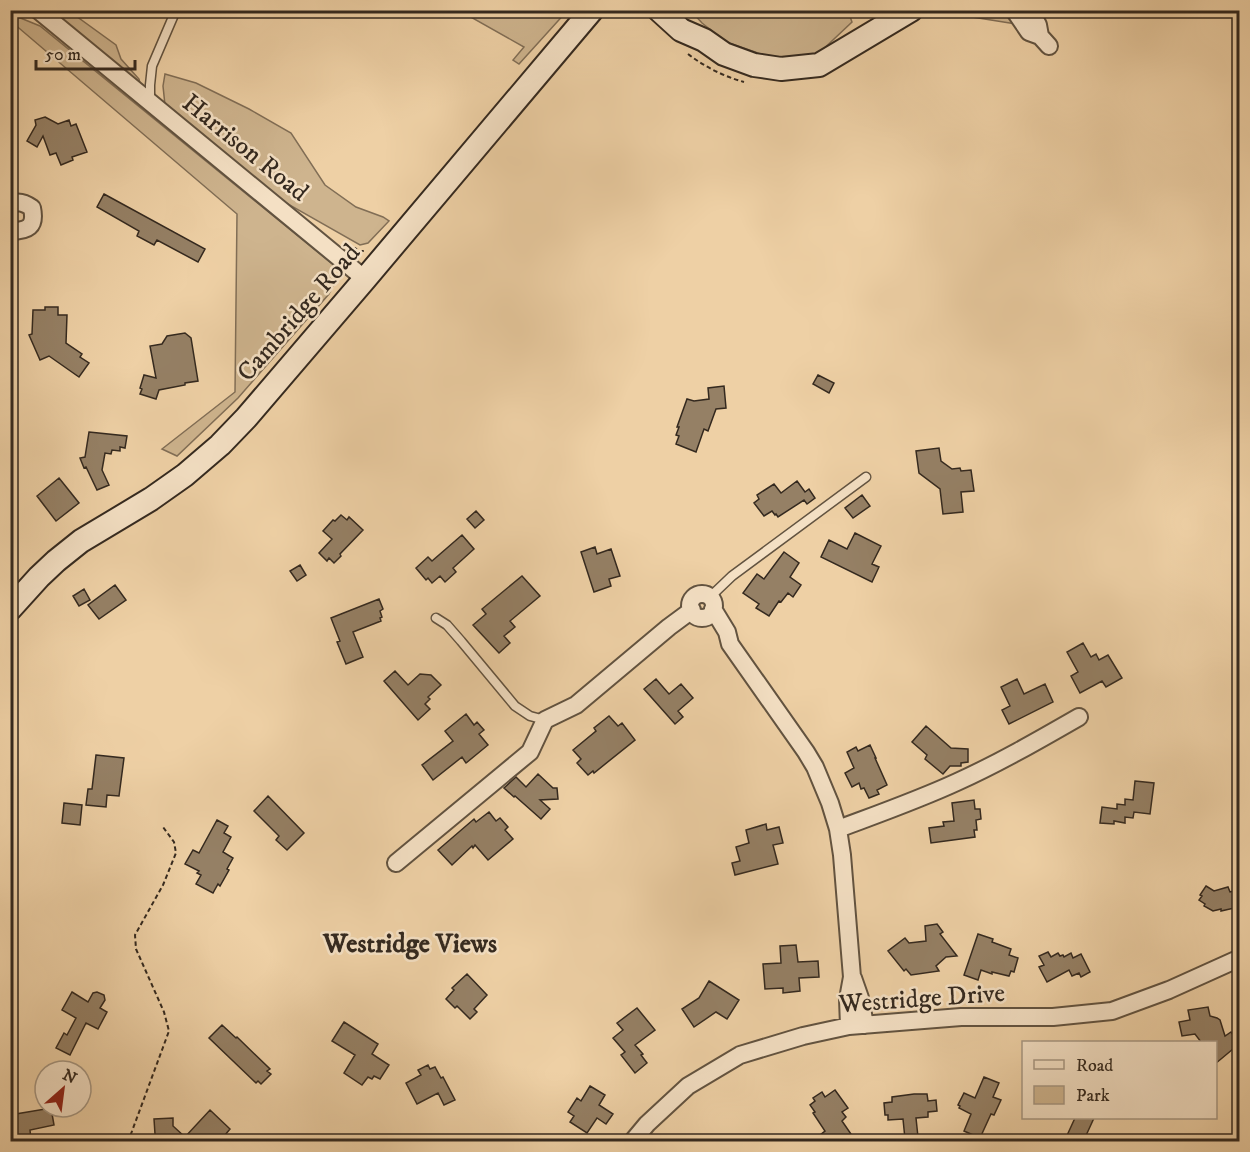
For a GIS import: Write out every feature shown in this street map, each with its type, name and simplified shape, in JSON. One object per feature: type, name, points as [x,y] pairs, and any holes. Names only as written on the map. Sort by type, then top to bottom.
[{"type":"main road","points":[[660,10],[681,30],[704,40],[724,54],[754,65],[781,69],[819,65],[910,10]]},
{"type":"main road","points":[[683,10],[704,40]]},
{"type":"main road","name":"Cambridge Road","points":[[10,609],[39,577],[81,541],[151,500],[220,445],[246,418],[365,279],[545,65],[602,13]]},
{"type":"street","name":"Harrison Road","points":[[38,10],[365,279]]},
{"type":"street","points":[[1014,10],[1029,32],[1045,41],[1030,10]]},
{"type":"street","points":[[10,205],[17,202],[25,203],[32,208],[33,215],[33,222],[28,228],[22,231],[10,231]]},
{"type":"street","points":[[396,863],[530,752],[545,720],[576,705],[669,627],[704,608],[718,637],[730,644],[806,752],[830,803],[838,829],[845,879],[852,977],[848,999],[857,1026]]},
{"type":"street","points":[[838,829],[908,804],[959,781],[1012,755],[1078,717]]},
{"type":"street","name":"Westridge Drive","points":[[632,1142],[647,1124],[688,1086],[740,1055],[803,1036],[857,1026],[961,1017],[1053,1017],[1112,1011],[1169,990],[1239,958]]},
{"type":"lane","points":[[151,103],[152,66],[176,10]]},
{"type":"lane","points":[[704,608],[732,576],[866,477]]},
{"type":"lane","points":[[436,618],[447,625],[515,706],[530,716],[545,720]]},
{"type":"path","points":[[602,13],[618,10]]},
{"type":"path","points":[[128,1142],[169,1031],[164,1012],[136,949],[135,935],[163,885],[176,853],[174,842],[163,827]]},
{"type":"green space","points":[[518,10],[527,13],[567,11],[519,64],[513,60],[524,47],[460,11]]},
{"type":"green space","points":[[50,11],[69,11],[116,45],[121,59],[139,79],[141,87]]},
{"type":"green space","points":[[691,11],[848,11],[852,22],[817,55],[773,58],[726,42]]},
{"type":"green space","points":[[944,11],[1008,11],[1016,24],[947,13]]},
{"type":"green space","points":[[18,17],[40,26],[335,266],[331,271],[334,282],[329,294],[238,398],[177,456],[162,449],[235,392],[237,214],[13,23]]},
{"type":"green space","points":[[165,74],[196,83],[291,133],[325,185],[356,207],[389,221],[368,243],[360,245],[286,203],[165,105],[163,86]]},
{"type":"building","points":[[45,117],[58,124],[69,120],[71,126],[76,124],[87,152],[72,157],[73,160],[61,165],[56,153],[50,155],[43,136],[37,147],[27,141],[36,125],[35,120]]},
{"type":"building","points":[[104,194],[205,249],[198,262],[157,240],[154,245],[137,236],[139,231],[97,207]]},
{"type":"building","points":[[45,307],[58,307],[58,315],[67,315],[66,343],[82,354],[80,357],[89,363],[79,377],[49,356],[40,360],[29,335],[32,334],[33,310],[45,310]]},
{"type":"building","points":[[185,333],[191,338],[198,381],[159,390],[156,399],[140,394],[144,375],[156,378],[150,346],[162,344],[167,336]]},
{"type":"building","points":[[818,375],[834,383],[829,393],[813,384]]},
{"type":"building","points":[[724,386],[726,408],[716,409],[708,431],[704,429],[696,452],[676,444],[679,436],[676,435],[679,427],[677,427],[687,399],[694,401],[709,399],[708,388]]},
{"type":"building","points":[[89,432],[127,436],[125,448],[120,447],[120,451],[112,450],[111,454],[105,453],[102,470],[109,485],[97,490],[80,458],[85,457]]},
{"type":"building","points":[[939,448],[941,461],[952,469],[971,470],[974,491],[961,492],[963,512],[943,514],[940,489],[919,473],[916,451]]},
{"type":"building","points":[[59,478],[79,503],[56,521],[37,496]]},
{"type":"building","points":[[797,481],[805,492],[809,489],[815,498],[807,504],[804,500],[778,517],[772,511],[764,516],[754,503],[759,499],[757,495],[774,484],[781,493]]},
{"type":"building","points":[[862,495],[870,506],[853,518],[845,508]]},
{"type":"building","points":[[476,511],[484,520],[475,528],[467,519]]},
{"type":"building","points":[[341,515],[347,520],[349,517],[363,530],[334,563],[329,558],[327,561],[319,553],[332,539],[323,531]]},
{"type":"building","points":[[855,533],[881,546],[872,564],[879,567],[872,582],[821,557],[829,540],[847,549]]},
{"type":"building","points":[[462,535],[474,549],[453,568],[456,572],[445,582],[440,576],[432,583],[428,578],[426,580],[416,568],[428,557],[432,561]]},
{"type":"building","points":[[595,547],[597,554],[611,549],[620,576],[609,579],[611,586],[594,592],[581,552]]},
{"type":"building","points":[[784,552],[799,563],[790,577],[801,585],[793,597],[788,593],[781,602],[779,601],[769,616],[756,608],[759,604],[743,593],[757,574],[764,579]]},
{"type":"building","points":[[300,565],[306,575],[297,581],[290,571]]},
{"type":"building","points":[[522,576],[540,596],[510,621],[515,627],[504,636],[510,643],[499,653],[473,625],[486,614],[482,609]]},
{"type":"building","points":[[115,585],[126,600],[99,619],[88,605]]},
{"type":"building","points":[[84,589],[90,600],[79,606],[73,596]]},
{"type":"building","points":[[379,599],[383,609],[380,611],[381,621],[353,632],[363,657],[346,664],[331,618]]},
{"type":"building","points":[[1083,643],[1091,657],[1096,654],[1099,660],[1108,655],[1122,678],[1106,687],[1102,681],[1080,693],[1071,676],[1078,672],[1067,652]]},
{"type":"building","points":[[395,671],[408,685],[420,674],[431,675],[441,685],[428,697],[430,699],[425,704],[430,709],[418,720],[384,681]]},
{"type":"building","points":[[656,679],[669,694],[681,684],[693,698],[678,711],[683,717],[675,724],[644,689]]},
{"type":"building","points":[[1017,679],[1024,694],[1045,684],[1053,702],[1009,724],[1002,710],[1010,706],[1001,687]]},
{"type":"building","points":[[466,714],[474,725],[477,722],[484,730],[479,734],[488,745],[466,763],[462,757],[433,780],[422,765],[453,741],[445,731]]},
{"type":"building","points":[[609,716],[618,726],[622,723],[635,740],[594,773],[593,771],[588,775],[577,763],[581,759],[573,750],[596,731],[594,728]]},
{"type":"building","points":[[926,726],[951,748],[968,749],[968,762],[961,763],[961,766],[950,766],[943,774],[925,759],[927,755],[912,742]]},
{"type":"building","points":[[870,745],[887,785],[877,790],[879,794],[869,798],[859,783],[852,787],[845,773],[854,768],[847,752],[856,747],[858,751]]},
{"type":"building","points":[[96,755],[124,758],[119,796],[107,795],[106,807],[86,805],[88,789],[92,789]]},
{"type":"building","points":[[538,774],[553,788],[557,788],[558,799],[540,800],[550,809],[541,819],[504,788],[516,777],[526,787]]},
{"type":"building","points":[[1135,781],[1154,783],[1150,814],[1134,812],[1133,818],[1125,817],[1125,823],[1114,821],[1114,824],[1100,823],[1102,807],[1117,809],[1117,804],[1125,805],[1125,799],[1133,800]]},
{"type":"building","points":[[268,796],[304,833],[287,850],[276,840],[279,836],[254,811]]},
{"type":"building","points":[[974,800],[975,809],[980,809],[981,819],[976,820],[975,837],[931,843],[929,828],[944,826],[943,822],[954,821],[952,803]]},
{"type":"building","points":[[64,803],[82,805],[80,825],[62,823]]},
{"type":"building","points":[[489,812],[496,821],[500,818],[508,827],[505,830],[513,839],[488,860],[475,845],[473,848],[472,846],[452,865],[438,850],[474,819],[476,822]]},
{"type":"building","points":[[217,820],[228,826],[224,833],[231,837],[223,852],[233,858],[220,886],[218,884],[213,893],[196,884],[201,875],[197,873],[199,871],[185,864],[193,850],[199,853]]},
{"type":"building","points":[[766,824],[767,830],[779,827],[783,843],[773,845],[778,864],[735,875],[732,863],[740,861],[736,847],[749,843],[746,830]]},
{"type":"building","points":[[1206,886],[1214,891],[1228,887],[1230,892],[1239,890],[1239,907],[1213,911],[1204,906],[1205,904],[1199,900]]},
{"type":"building","points":[[937,924],[943,932],[940,934],[957,956],[946,957],[936,966],[939,971],[911,975],[906,969],[904,971],[888,951],[905,938],[909,943],[926,941],[925,926]]},
{"type":"building","points":[[978,934],[1011,949],[1009,955],[1018,958],[1014,972],[1011,971],[1009,976],[981,970],[978,980],[964,975]]},
{"type":"building","points":[[796,945],[798,962],[818,961],[819,977],[799,978],[800,991],[783,993],[783,988],[765,989],[763,964],[781,963],[780,946]]},
{"type":"building","points":[[1048,952],[1051,957],[1058,953],[1064,957],[1071,953],[1073,958],[1081,954],[1090,972],[1081,977],[1079,973],[1072,976],[1069,970],[1047,982],[1039,967],[1044,965],[1039,956]]},
{"type":"building","points":[[467,974],[487,995],[474,1009],[477,1012],[470,1019],[446,999],[454,990],[452,988]]},
{"type":"building","points":[[709,981],[739,1000],[727,1019],[716,1012],[694,1027],[682,1009],[699,998]]},
{"type":"building","points":[[72,992],[88,1002],[93,993],[104,995],[105,1000],[100,1008],[107,1012],[98,1029],[86,1023],[70,1055],[56,1048],[64,1033],[67,1035],[76,1018],[62,1010]]},
{"type":"building","points":[[1208,1007],[1210,1016],[1220,1020],[1225,1036],[1231,1032],[1239,1040],[1239,1044],[1217,1062],[1217,1041],[1200,1041],[1195,1034],[1182,1036],[1179,1022],[1190,1020],[1188,1010]]},
{"type":"building","points":[[637,1008],[655,1030],[635,1045],[647,1063],[635,1073],[621,1055],[625,1052],[613,1038],[623,1030],[617,1023]]},
{"type":"building","points":[[344,1022],[378,1044],[372,1054],[389,1065],[380,1079],[374,1076],[372,1079],[368,1077],[362,1085],[344,1073],[355,1055],[332,1041]]},
{"type":"building","points":[[222,1025],[270,1069],[267,1071],[271,1074],[261,1084],[258,1081],[256,1083],[209,1038]]},
{"type":"building","points":[[428,1065],[430,1069],[435,1067],[441,1078],[443,1077],[455,1100],[444,1105],[438,1093],[417,1104],[406,1083],[421,1075],[418,1070]]},
{"type":"building","points":[[984,1077],[999,1083],[993,1097],[1001,1100],[994,1115],[991,1114],[980,1138],[964,1131],[971,1114],[959,1108],[958,1105],[964,1093],[975,1098]]},
{"type":"building","points":[[590,1086],[605,1095],[599,1105],[613,1114],[606,1124],[597,1118],[587,1133],[570,1122],[574,1116],[568,1112],[577,1098],[581,1101]]},
{"type":"building","points":[[835,1090],[848,1108],[842,1112],[846,1117],[842,1121],[851,1134],[840,1142],[811,1142],[825,1131],[810,1105],[815,1101],[813,1098],[822,1092],[825,1097]]},
{"type":"building","points":[[927,1094],[928,1101],[936,1100],[937,1111],[928,1112],[928,1117],[916,1118],[918,1137],[905,1139],[903,1119],[888,1120],[884,1103],[892,1102],[892,1097]]},
{"type":"building","points":[[210,1110],[230,1129],[225,1135],[232,1142],[163,1141],[155,1134],[154,1119],[173,1118],[173,1126],[185,1137]]},
{"type":"building","points":[[33,1111],[33,1119],[53,1119],[54,1125],[30,1130],[31,1140],[21,1142],[17,1138],[10,1140],[10,1115]]},
{"type":"building","points":[[1075,1119],[1094,1119],[1083,1142],[1064,1142]]},
{"type":"district","name":"Westridge Views","points":[[410,944]]}]
